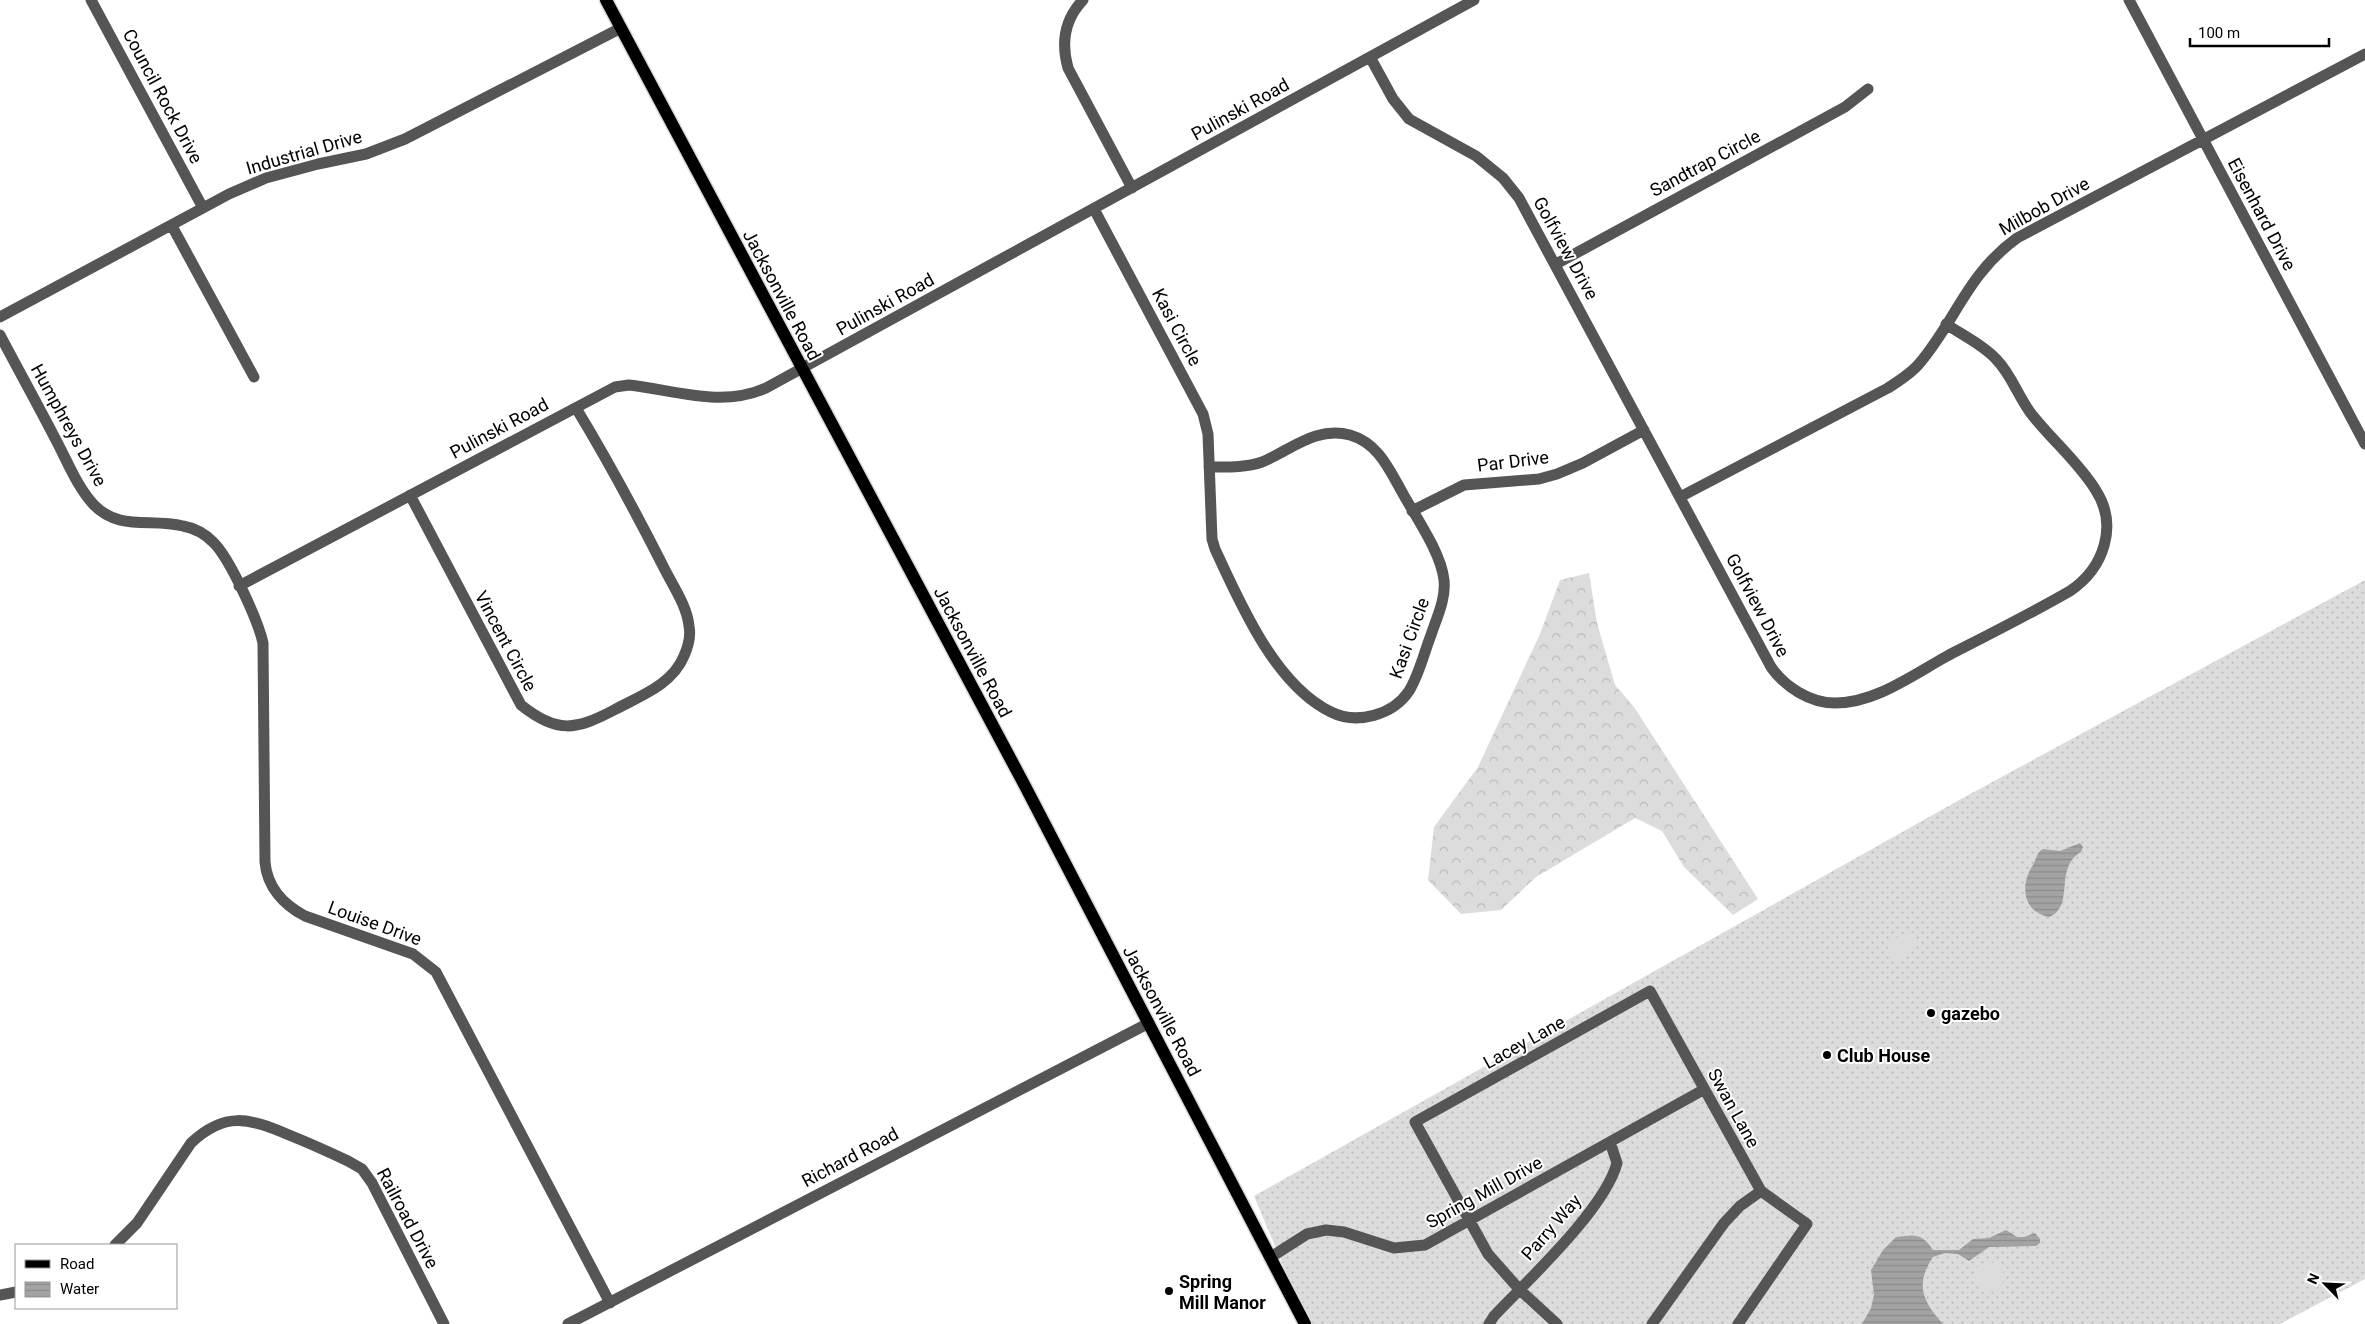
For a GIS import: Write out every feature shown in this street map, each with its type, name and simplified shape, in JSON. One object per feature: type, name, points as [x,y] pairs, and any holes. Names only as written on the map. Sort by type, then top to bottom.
[{"type":"main road","name":"Jacksonville Road","points":[[606,0],[1026,786],[1305,1324]]},
{"type":"street","name":"Council Rock Drive","points":[[91,0],[203,208]]},
{"type":"street","points":[[1083,0],[1072,13],[1068,22],[1064,35],[1065,55],[1072,76],[1132,188]]},
{"type":"street","name":"Pulinski Road","points":[[239,586],[615,387],[629,385],[717,398],[741,397],[766,388],[1474,0]]},
{"type":"street","name":"Eisenhard Drive","points":[[2129,0],[2362,431],[2365,444]]},
{"type":"street","name":"Industrial Drive","points":[[0,317],[203,208],[266,178],[366,154],[406,139],[621,28]]},
{"type":"street","name":"Milbob Drive","points":[[1680,497],[1888,388],[1918,365],[1973,280],[1992,258],[2017,238],[2365,54]]},
{"type":"street","name":"Golfview Drive","points":[[1370,57],[1393,99],[1408,118],[1476,156],[1503,178],[1519,198],[1771,668],[1777,676],[1795,691],[1826,702],[1835,703],[1870,697],[2070,591],[2086,579],[2098,563],[2108,531],[2101,501],[2089,480],[2032,416],[1996,359],[1946,324]]},
{"type":"street","name":"Sandtrap Circle","points":[[1556,264],[1845,107],[1868,89]]},
{"type":"street","name":"Kasi Circle","points":[[1094,209],[1203,414],[1208,434],[1209,467],[1212,539],[1214,549],[1274,663],[1313,700],[1330,711],[1348,717],[1362,718],[1380,713],[1399,702],[1406,695],[1423,658],[1444,592],[1442,570],[1386,463],[1375,450],[1350,435],[1320,434],[1304,440],[1262,462],[1231,467],[1209,467]]},
{"type":"street","points":[[172,226],[254,377]]},
{"type":"street","name":"Humphreys Drive","points":[[0,335],[77,479],[94,504],[115,520],[172,524],[193,529],[214,542],[239,586]]},
{"type":"street","name":"Vincent Circle","points":[[410,496],[521,705],[534,716],[552,724],[577,726],[591,723],[659,686],[671,677],[684,656],[689,627],[684,609],[645,531],[576,408]]},
{"type":"street","name":"Par Drive","points":[[1412,511],[1464,486],[1539,479],[1557,474],[1583,463],[1644,430]]},
{"type":"street","name":"Louise Drive","points":[[239,586],[256,620],[263,643],[265,862],[268,877],[274,890],[294,910],[305,916],[413,954],[436,972],[610,1303]]},
{"type":"street","name":"Swan Lane","points":[[1650,991],[1703,1090],[1761,1191],[1807,1224],[1738,1324]]},
{"type":"street","name":"Lacey Lane","points":[[1469,1221],[1415,1122],[1650,991]]},
{"type":"street","name":"Richard Road","points":[[568,1324],[1149,1023]]},
{"type":"street","name":"Spring Mill Drive","points":[[1271,1257],[1306,1234],[1326,1230],[1344,1232],[1394,1248],[1425,1245],[1703,1090]]},
{"type":"street","name":"Railroad Drive","points":[[117,1244],[137,1223],[191,1143],[202,1132],[232,1120],[258,1122],[362,1169],[372,1183],[444,1324]]},
{"type":"street","name":"Parry Way","points":[[1489,1324],[1494,1316],[1570,1236],[1608,1184],[1617,1163],[1610,1142]]},
{"type":"street","points":[[1652,1324],[1724,1223],[1740,1206],[1761,1191]]},
{"type":"street","points":[[1469,1221],[1488,1254],[1519,1289],[1557,1324]]},
{"type":"street","points":[[0,1295],[15,1292]]},
{"type":"green space","points":[[1589,573],[1597,623],[1615,685],[1634,707],[1758,899],[1733,915],[1684,867],[1662,831],[1635,818],[1536,877],[1501,910],[1461,914],[1428,880],[1434,827],[1478,767],[1540,634],[1560,580]]},
{"type":"green space","points":[[2365,580],[2365,1279],[2280,1324],[1308,1324],[1254,1196],[1961,799]]},
{"type":"green space","points":[[1909,931],[1916,935],[1911,954],[1900,961],[1892,960],[1887,951],[1890,942]]},
{"type":"green space","points":[[1989,1262],[1995,1263],[2003,1271],[2003,1283],[1995,1291],[1989,1292],[1983,1291],[1975,1283],[1974,1277],[1975,1271],[1983,1263]]},
{"type":"water","points":[[2080,843],[2083,847],[2068,867],[2064,896],[2057,912],[2049,917],[2040,914],[2029,903],[2025,888],[2029,872],[2038,854],[2043,849],[2060,851]]},
{"type":"water","points":[[2006,1230],[2017,1237],[2024,1237],[2035,1233],[2040,1239],[2040,1243],[2036,1246],[1989,1247],[1969,1261],[1958,1254],[1945,1253],[1933,1257],[1924,1276],[1923,1292],[1930,1308],[1943,1324],[1862,1324],[1871,1308],[1874,1295],[1871,1270],[1883,1250],[1896,1237],[1921,1237],[1933,1250],[1959,1250],[1973,1239],[1989,1238]]},
{"type":"place","name":"gazebo","points":[[1931,1013]]},
{"type":"place","name":"Club House","points":[[1827,1055]]},
{"type":"place","name":"Spring Mill Manor","points":[[1169,1291]]}]
